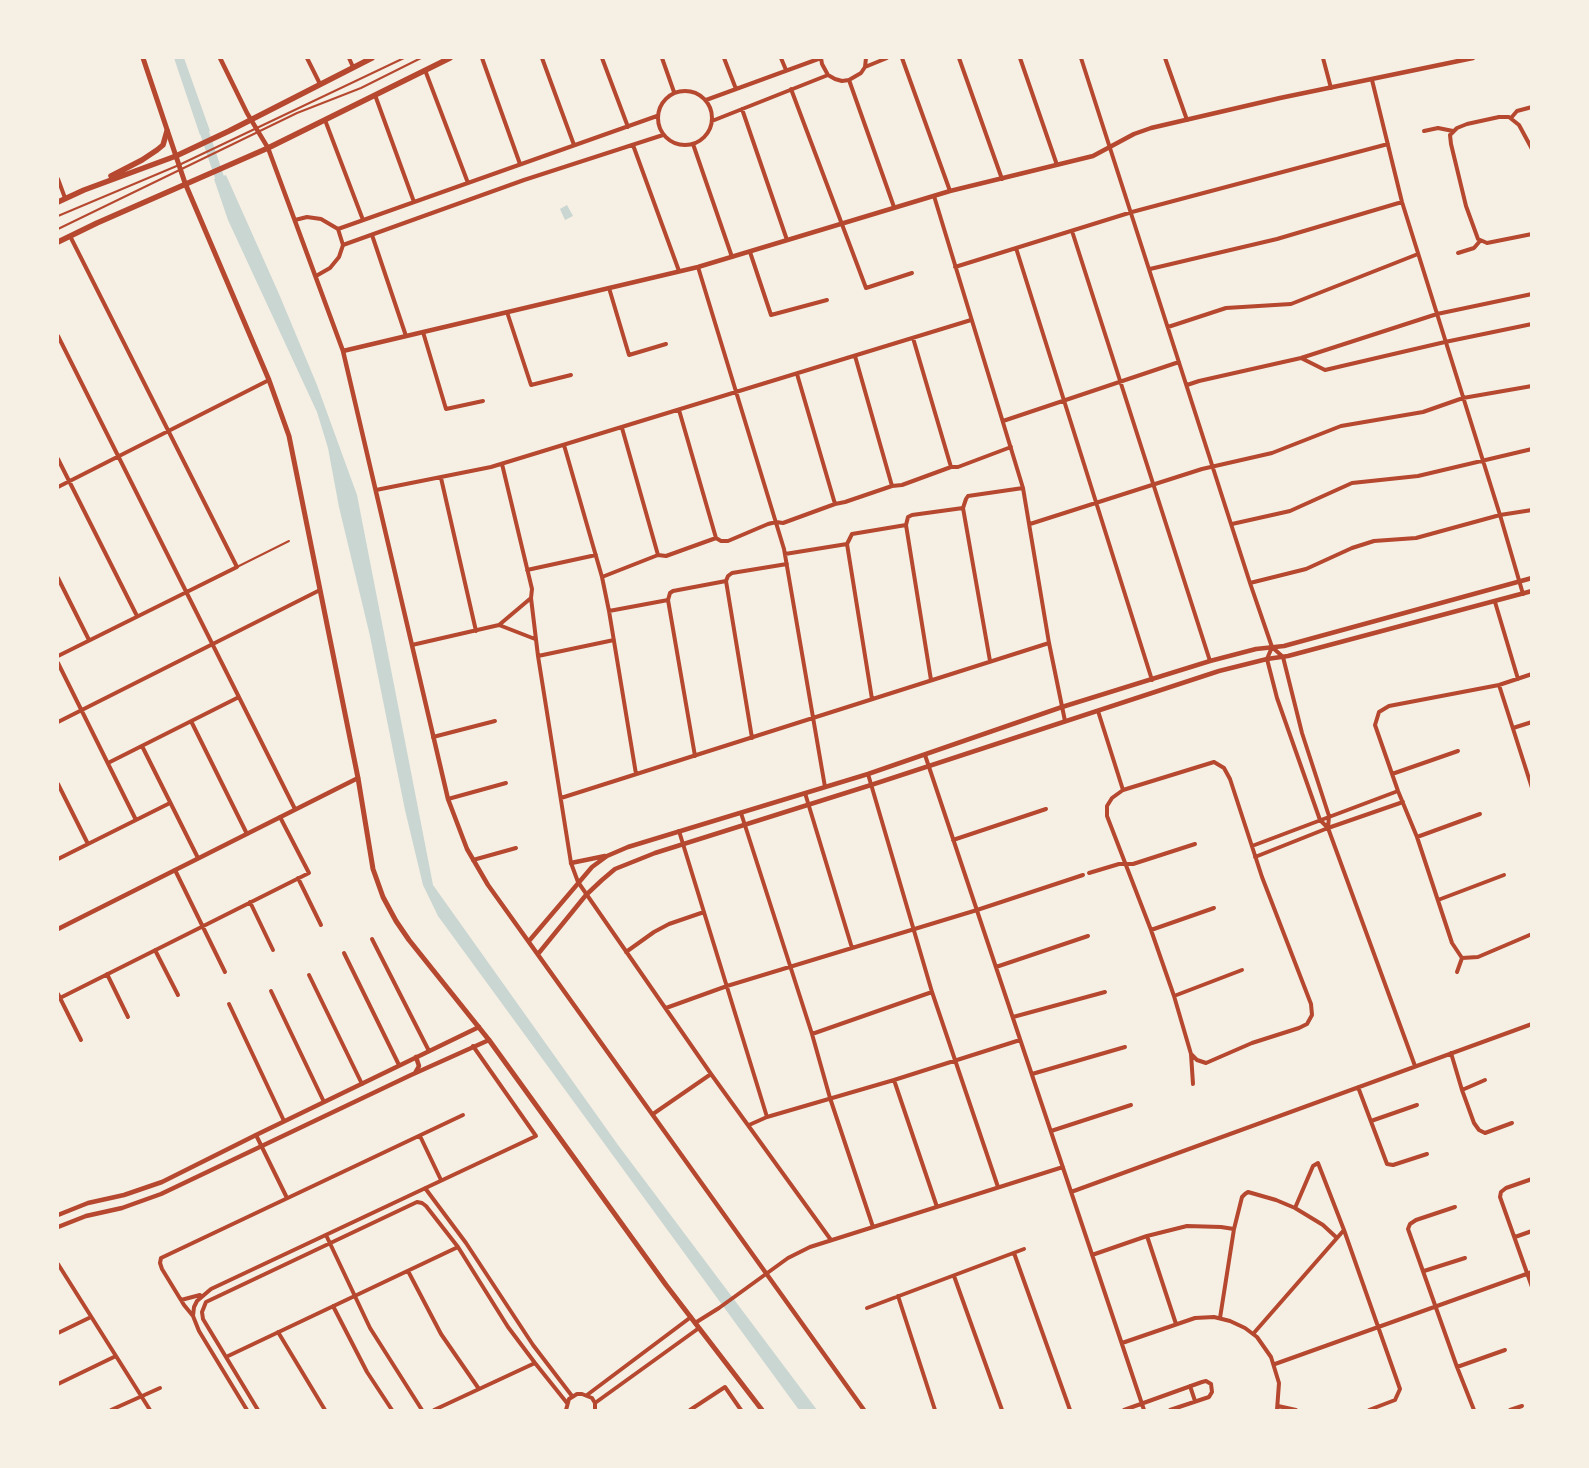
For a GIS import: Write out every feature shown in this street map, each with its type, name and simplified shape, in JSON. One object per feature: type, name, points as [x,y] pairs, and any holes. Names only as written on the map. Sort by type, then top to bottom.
[{"type":"main road","points":[[143,58],[185,183],[269,380],[289,436],[358,778],[373,869],[389,910],[409,940],[489,1040],[691,1317],[762,1410]]},
{"type":"main road","points":[[58,202],[84,190],[176,156],[372,58]]},
{"type":"main road","points":[[58,242],[185,183],[268,148],[450,58]]},
{"type":"main road","points":[[84,190],[150,155],[163,145],[167,131]]},
{"type":"street","points":[[220,58],[268,148],[344,351],[433,737],[448,799],[458,829],[473,860],[538,954],[864,1410]]},
{"type":"street","points":[[307,58],[320,84]]},
{"type":"street","points":[[349,58],[353,67]]},
{"type":"street","points":[[482,58],[520,164]]},
{"type":"street","points":[[542,58],[574,146]]},
{"type":"street","points":[[602,58],[628,126]]},
{"type":"street","points":[[662,58],[674,92]]},
{"type":"street","points":[[724,58],[736,89]]},
{"type":"street","points":[[781,58],[786,70]]},
{"type":"street","points":[[706,100],[821,58],[824,70],[828,75],[835,79],[849,80],[856,78],[865,67],[887,58]]},
{"type":"street","points":[[865,67],[866,58]]},
{"type":"street","points":[[902,58],[950,191]]},
{"type":"street","points":[[959,58],[1002,179]]},
{"type":"street","points":[[1020,58],[1057,165]]},
{"type":"street","points":[[1081,58],[1250,583],[1272,647],[1283,657],[1302,733],[1329,816],[1328,828]]},
{"type":"street","points":[[1165,58],[1187,120]]},
{"type":"street","points":[[1323,58],[1331,88]]},
{"type":"street","points":[[344,351],[698,267],[950,191],[1093,156],[1142,131],[1473,58]]},
{"type":"street","points":[[425,70],[468,183]]},
{"type":"street","points":[[712,121],[828,75]]},
{"type":"street","points":[[849,80],[894,207]]},
{"type":"street","points":[[1372,80],[1402,202],[1523,594]]},
{"type":"street","points":[[792,89],[840,224],[866,288],[912,274]]},
{"type":"street","points":[[686,90],[697,93],[706,100],[711,110],[712,121],[709,131],[702,139],[693,144],[682,146],[671,142],[663,135],[658,126],[657,116],[662,102],[674,92],[686,90]]},
{"type":"street","points":[[375,95],[414,202]]},
{"type":"street","points":[[1511,118],[1517,112],[1532,107]]},
{"type":"street","points":[[742,109],[787,240]]},
{"type":"street","points":[[338,229],[657,116]]},
{"type":"street","points":[[1424,131],[1438,128],[1453,131],[1467,124],[1502,117],[1511,118],[1519,125],[1532,149]]},
{"type":"street","points":[[325,120],[363,220]]},
{"type":"street","points":[[1453,131],[1450,140],[1464,199],[1480,241]]},
{"type":"street","points":[[343,245],[524,180],[663,135]]},
{"type":"street","points":[[693,144],[732,257]]},
{"type":"street","points":[[955,267],[1132,212],[1388,144]]},
{"type":"street","points":[[633,145],[679,271]]},
{"type":"street","points":[[58,179],[65,198]]},
{"type":"street","points":[[934,196],[1023,488],[1049,642],[1065,721]]},
{"type":"street","points":[[1150,269],[1277,239],[1402,202]]},
{"type":"street","points":[[295,220],[307,217],[322,219],[338,229],[343,245],[339,257],[330,268],[316,276]]},
{"type":"street","points":[[1072,230],[1152,485],[1210,661]]},
{"type":"street","points":[[1480,241],[1491,242],[1532,234]]},
{"type":"street","points":[[372,235],[406,336]]},
{"type":"street","points":[[58,656],[237,567],[70,236]]},
{"type":"street","points":[[1458,253],[1474,248],[1480,241]]},
{"type":"street","points":[[1016,248],[1152,680]]},
{"type":"street","points":[[750,252],[771,315],[828,300]]},
{"type":"street","points":[[1168,327],[1226,308],[1291,304],[1418,254]]},
{"type":"street","points":[[698,267],[786,554],[825,787]]},
{"type":"street","points":[[609,288],[629,356],[666,344]]},
{"type":"street","points":[[1187,385],[1302,358],[1437,314],[1532,294]]},
{"type":"street","points":[[507,312],[531,385],[571,375]]},
{"type":"street","points":[[376,490],[502,464],[971,320]]},
{"type":"street","points":[[1302,358],[1325,370],[1532,324]]},
{"type":"street","points":[[423,332],[446,408],[483,401]]},
{"type":"street","points":[[58,336],[295,809]]},
{"type":"street","points":[[914,338],[951,467]]},
{"type":"street","points":[[855,356],[892,486]]},
{"type":"street","points":[[1003,421],[1179,362]]},
{"type":"street","points":[[797,374],[835,504]]},
{"type":"street","points":[[58,486],[269,380]]},
{"type":"street","points":[[1030,524],[1212,467],[1272,453],[1341,426],[1423,412],[1462,398],[1532,386]]},
{"type":"street","points":[[679,410],[716,538]]},
{"type":"street","points":[[622,428],[658,555]]},
{"type":"street","points":[[564,446],[602,577],[636,774]]},
{"type":"street","points":[[602,577],[658,555],[666,556],[716,538],[728,541],[776,522],[783,523],[835,504],[892,486],[902,485],[951,467],[958,467],[1011,447]]},
{"type":"street","points":[[1232,524],[1290,511],[1352,483],[1418,476],[1532,449]]},
{"type":"street","points":[[58,459],[137,616]]},
{"type":"street","points":[[502,464],[532,589],[531,598],[538,656],[571,863],[578,882],[711,1074],[831,1240]]},
{"type":"street","points":[[441,478],[476,631]]},
{"type":"street","points":[[990,662],[963,508],[968,496],[1023,488]]},
{"type":"street","points":[[931,680],[906,525],[908,517],[912,515],[963,508]]},
{"type":"street","points":[[1250,583],[1306,569],[1352,548],[1374,541],[1416,538],[1500,515],[1532,510]]},
{"type":"street","points":[[872,699],[847,544],[852,534],[906,525]]},
{"type":"street","points":[[786,554],[847,544]]},
{"type":"street","points":[[527,570],[596,554]]},
{"type":"street","points":[[752,738],[726,581],[732,573],[787,564]]},
{"type":"street","points":[[58,578],[89,640]]},
{"type":"street","points":[[529,941],[592,867],[607,856],[628,846],[868,774],[1062,707],[1210,661],[1256,649],[1284,646],[1532,578]]},
{"type":"street","points":[[695,756],[668,600],[670,593],[673,591],[726,581]]},
{"type":"street","points":[[58,722],[320,590]]},
{"type":"street","points":[[538,954],[586,895],[615,870],[655,853],[745,826],[1219,671],[1283,657],[1532,591]]},
{"type":"street","points":[[412,645],[499,625],[531,598]]},
{"type":"street","points":[[609,611],[668,600]]},
{"type":"street","points":[[1495,602],[1518,679]]},
{"type":"street","points":[[499,625],[536,639]]},
{"type":"street","points":[[538,656],[614,640]]},
{"type":"street","points":[[561,798],[1049,642]]},
{"type":"street","points":[[1272,647],[1267,659],[1278,698],[1320,820],[1328,828],[1416,1066]]},
{"type":"street","points":[[58,663],[136,820]]},
{"type":"street","points":[[1462,958],[1452,943],[1417,837],[1398,791],[1375,725],[1379,712],[1389,706],[1499,685],[1532,674]]},
{"type":"street","points":[[1499,685],[1532,788]]},
{"type":"street","points":[[108,763],[239,698]]},
{"type":"street","points":[[1098,711],[1123,790]]},
{"type":"street","points":[[433,737],[495,721]]},
{"type":"street","points":[[191,722],[247,834]]},
{"type":"street","points":[[1513,728],[1532,722]]},
{"type":"street","points":[[142,746],[198,858]]},
{"type":"street","points":[[1392,774],[1458,751]]},
{"type":"street","points":[[925,755],[1144,1410]]},
{"type":"street","points":[[1191,1054],[1197,1060],[1206,1063],[1252,1043],[1299,1028],[1307,1024],[1312,1015],[1311,1004],[1255,857],[1230,779],[1224,768],[1214,762],[1123,790],[1112,798],[1107,806],[1107,816],[1174,996],[1191,1054],[1193,1084]]},
{"type":"street","points":[[868,774],[912,929],[998,1187]]},
{"type":"street","points":[[58,929],[358,778]]},
{"type":"street","points":[[448,799],[506,783]]},
{"type":"street","points":[[58,784],[88,844]]},
{"type":"street","points":[[1252,846],[1398,791]]},
{"type":"street","points":[[805,793],[852,948]]},
{"type":"street","points":[[1255,857],[1328,828],[1404,802]]},
{"type":"street","points":[[58,860],[170,803]]},
{"type":"street","points":[[953,840],[1046,809]]},
{"type":"street","points":[[741,813],[812,1034],[830,1098],[873,1227]]},
{"type":"street","points":[[1417,837],[1480,814]]},
{"type":"street","points":[[80,1040],[58,997],[308,873],[280,817]]},
{"type":"street","points":[[679,831],[767,1117]]},
{"type":"street","points":[[1090,873],[1119,864],[1133,864],[1195,844]]},
{"type":"street","points":[[473,860],[516,848]]},
{"type":"street","points":[[571,863],[607,856]]},
{"type":"street","points":[[175,870],[224,972]]},
{"type":"street","points":[[666,1008],[727,986],[977,910],[1083,875]]},
{"type":"street","points":[[1438,900],[1504,875]]},
{"type":"street","points":[[298,878],[321,925]]},
{"type":"street","points":[[250,902],[273,950]]},
{"type":"street","points":[[1151,930],[1214,908]]},
{"type":"street","points":[[626,952],[669,924],[704,912]]},
{"type":"street","points":[[1462,958],[1478,957],[1532,934]]},
{"type":"street","points":[[996,967],[1088,936]]},
{"type":"street","points":[[372,940],[429,1052]]},
{"type":"street","points":[[155,950],[178,996]]},
{"type":"street","points":[[344,952],[399,1065]]},
{"type":"street","points":[[1457,972],[1462,958]]},
{"type":"street","points":[[1174,996],[1242,970]]},
{"type":"street","points":[[107,974],[128,1017]]},
{"type":"street","points":[[308,975],[362,1084]]},
{"type":"street","points":[[271,991],[324,1102]]},
{"type":"street","points":[[812,1034],[932,992]]},
{"type":"street","points":[[1013,1017],[1105,992]]},
{"type":"street","points":[[229,1004],[284,1121]]},
{"type":"street","points":[[1071,1192],[1532,1024]]},
{"type":"street","points":[[58,1215],[88,1203],[124,1195],[162,1182],[479,1027]]},
{"type":"street","points":[[58,1227],[86,1216],[122,1208],[161,1194],[489,1040]]},
{"type":"street","points":[[749,1125],[767,1117],[894,1080],[1020,1040]]},
{"type":"street","points":[[181,1300],[203,1294],[536,1136],[473,1046]]},
{"type":"street","points":[[1032,1074],[1126,1047]]},
{"type":"street","points":[[1451,1053],[1462,1090],[1474,1123],[1479,1130],[1485,1133],[1512,1123]]},
{"type":"street","points":[[411,1075],[416,1072],[419,1066],[416,1057]]},
{"type":"street","points":[[653,1114],[711,1074]]},
{"type":"street","points":[[894,1080],[936,1207]]},
{"type":"street","points":[[1462,1090],[1485,1080]]},
{"type":"street","points":[[1358,1087],[1388,1164],[1393,1165],[1427,1154]]},
{"type":"street","points":[[1371,1121],[1417,1105]]},
{"type":"street","points":[[1051,1131],[1131,1106]]},
{"type":"street","points":[[247,1410],[193,1316],[160,1265],[161,1258],[463,1115]]},
{"type":"street","points":[[256,1135],[287,1198]]},
{"type":"street","points":[[420,1136],[441,1180]]},
{"type":"street","points":[[1295,1208],[1313,1166],[1317,1162],[1320,1164],[1400,1389],[1395,1400],[1369,1410]]},
{"type":"street","points":[[595,1403],[719,1308],[766,1274],[810,1247],[1063,1167]]},
{"type":"street","points":[[1532,1179],[1506,1188],[1501,1192],[1500,1197],[1529,1272],[1532,1286]]},
{"type":"street","points":[[425,1188],[466,1243],[533,1345],[572,1396]]},
{"type":"street","points":[[1220,1318],[1234,1229],[1244,1194],[1248,1192],[1295,1208],[1323,1225],[1337,1238]]},
{"type":"street","points":[[258,1410],[203,1319],[203,1308],[209,1300],[413,1203],[420,1202],[426,1206],[458,1247],[499,1314],[567,1403]]},
{"type":"street","points":[[1455,1207],[1416,1220],[1410,1224],[1408,1229],[1474,1410]]},
{"type":"street","points":[[1092,1255],[1147,1236],[1187,1226],[1234,1229]]},
{"type":"street","points":[[1253,1334],[1344,1230]]},
{"type":"street","points":[[1515,1237],[1532,1232]]},
{"type":"street","points":[[326,1235],[370,1328],[422,1410]]},
{"type":"street","points":[[1147,1236],[1176,1324]]},
{"type":"street","points":[[226,1357],[458,1247]]},
{"type":"street","points":[[867,1308],[1024,1249]]},
{"type":"street","points":[[289,1252],[292,1260]]},
{"type":"street","points":[[1014,1253],[1070,1410]]},
{"type":"street","points":[[1424,1271],[1465,1258]]},
{"type":"street","points":[[58,1264],[150,1410]]},
{"type":"street","points":[[408,1271],[441,1334],[479,1389]]},
{"type":"street","points":[[1275,1364],[1529,1272]]},
{"type":"street","points":[[58,1277],[64,1274]]},
{"type":"street","points":[[954,1276],[1002,1410]]},
{"type":"street","points":[[193,1316],[196,1303],[203,1294]]},
{"type":"street","points":[[898,1296],[935,1410]]},
{"type":"street","points":[[333,1306],[367,1372],[392,1410]]},
{"type":"street","points":[[58,1334],[91,1316]]},
{"type":"street","points":[[587,1395],[691,1317]]},
{"type":"street","points":[[1122,1344],[1195,1318],[1220,1318],[1240,1325],[1253,1334],[1266,1347],[1275,1364],[1279,1383],[1278,1408],[1296,1410]]},
{"type":"street","points":[[200,1331],[207,1326]]},
{"type":"street","points":[[278,1332],[325,1410]]},
{"type":"street","points":[[648,1348],[655,1358]]},
{"type":"street","points":[[1457,1367],[1504,1350]]},
{"type":"street","points":[[58,1384],[116,1356]]},
{"type":"street","points":[[434,1410],[535,1363]]},
{"type":"street","points":[[1124,1410],[1206,1381],[1212,1386],[1210,1395],[1170,1410]]},
{"type":"street","points":[[1190,1386],[1195,1401]]},
{"type":"street","points":[[690,1410],[725,1387],[741,1410]]},
{"type":"street","points":[[111,1410],[160,1388]]},
{"type":"street","points":[[566,1410],[567,1403],[572,1396],[577,1394],[587,1395],[595,1403],[595,1410]]},
{"type":"street","points":[[1510,1410],[1522,1406]]},
{"type":"lane","points":[[58,216],[206,158],[257,130],[404,58]]},
{"type":"lane","points":[[58,229],[232,139],[361,88],[421,58]]},
{"type":"lane","points":[[237,567],[289,541]]},
{"type":"shaded area","points":[[174,58],[184,58],[210,131],[200,135]]},
{"type":"shaded area","points":[[226,175],[317,385],[357,495],[433,885],[618,1145],[817,1410],[799,1410],[438,916],[423,885],[405,810],[370,636],[339,507],[328,448],[317,412],[228,220],[214,179]]},
{"type":"shaded area","points":[[567,205],[573,216],[565,220],[560,209]]},
{"type":"waterway","points":[[201,122],[223,188]]}]
